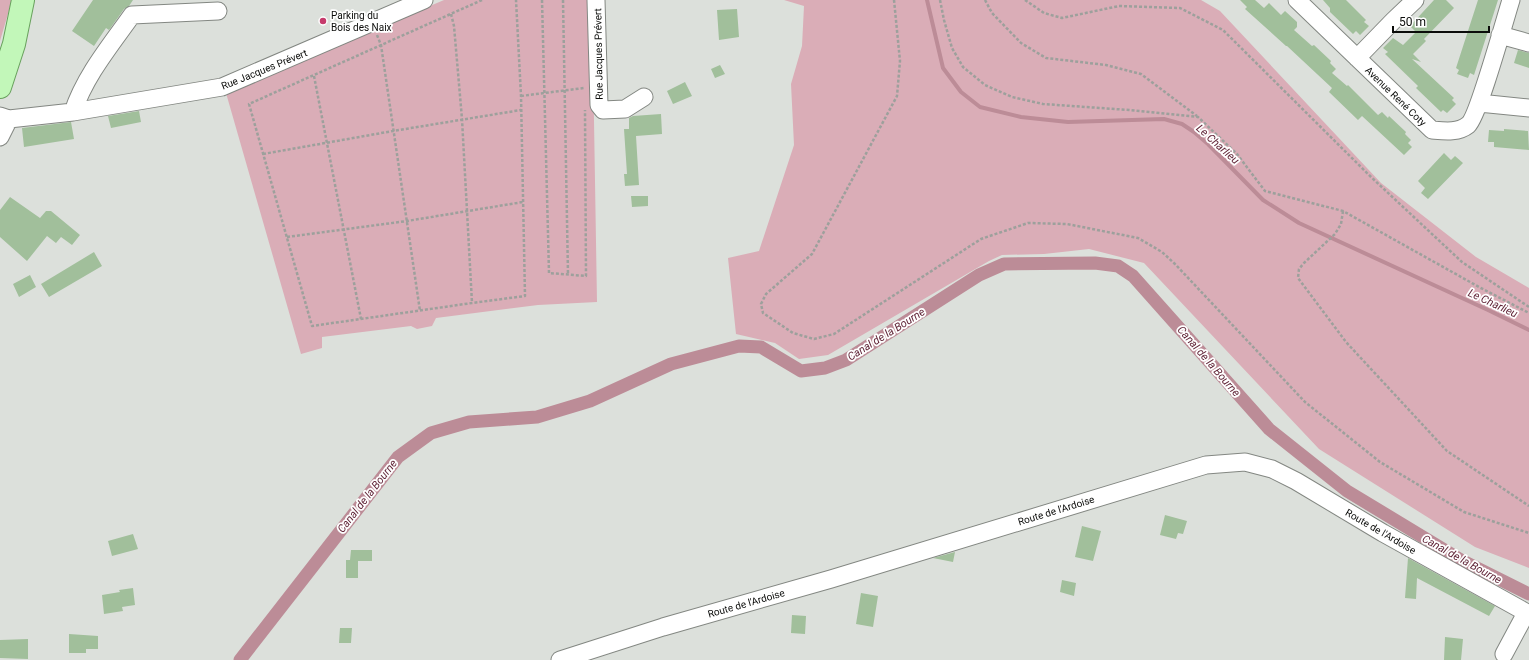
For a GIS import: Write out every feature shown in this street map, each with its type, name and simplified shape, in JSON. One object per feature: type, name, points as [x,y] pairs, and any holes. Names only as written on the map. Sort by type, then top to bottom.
[{"type":"main road","points":[[0,87],[14,44],[23,0]]},
{"type":"street","name":"Rue Jacques Prévert","points":[[5,117],[73,112],[222,87],[424,0]]},
{"type":"street","name":"Rue Jacques Prévert","points":[[596,0],[599,105],[603,110],[625,109],[644,97]]},
{"type":"street","name":"Avenue René Coty","points":[[1297,0],[1432,130],[1456,131],[1469,124],[1479,103],[1511,0]]},
{"type":"street","points":[[1358,58],[1415,0]]},
{"type":"street","points":[[73,112],[79,94],[102,56],[132,15],[218,11]]},
{"type":"street","points":[[1500,35],[1529,43]]},
{"type":"street","points":[[1479,103],[1529,108]]},
{"type":"street","points":[[0,138],[5,117]]},
{"type":"street","name":"Route de l'Ardoise","points":[[560,660],[663,627],[838,577],[1206,465],[1245,462],[1272,469],[1296,481],[1382,533],[1527,614]]},
{"type":"street","points":[[1504,654],[1527,614]]},
{"type":"path","points":[[482,0],[249,104],[312,326],[525,296],[521,96],[516,0]]},
{"type":"path","points":[[542,0],[549,273],[586,276],[585,103]]},
{"type":"path","points":[[563,0],[568,275]]},
{"type":"path","points":[[894,0],[900,61],[897,96],[812,254],[766,294],[760,304],[763,313],[793,333],[814,339],[834,334],[981,239],[1028,223],[1067,224],[1138,238],[1162,252],[1175,264],[1305,402],[1380,462],[1464,512],[1529,533]]},
{"type":"path","points":[[940,0],[952,48],[963,67],[985,84],[1012,97],[1043,104],[1129,110],[1198,117]]},
{"type":"path","points":[[986,0],[992,13],[1021,43],[1046,58],[1106,65],[1141,74],[1198,117],[1237,154],[1265,191],[1343,211],[1479,288],[1529,313]]},
{"type":"path","points":[[1025,0],[1044,13],[1062,18],[1120,6],[1180,8],[1223,30],[1371,177],[1462,262],[1529,307]]},
{"type":"path","points":[[451,14],[454,26],[462,119],[472,303]]},
{"type":"path","points":[[381,45],[420,311]]},
{"type":"path","points":[[314,76],[328,142],[361,319]]},
{"type":"path","points":[[521,96],[585,88],[585,96]]},
{"type":"path","points":[[263,154],[521,110]]},
{"type":"path","points":[[287,237],[407,222],[523,202]]},
{"type":"path","points":[[1343,211],[1341,224],[1335,234],[1304,263],[1299,269],[1298,278],[1346,342],[1447,451],[1529,506]]},
{"type":"shaded area","points":[[0,0],[12,0],[0,41]]},
{"type":"shaded area","points":[[444,0],[592,0],[597,302],[538,305],[436,318],[432,326],[417,329],[411,326],[322,337],[322,348],[301,354],[226,93]]},
{"type":"shaded area","points":[[784,0],[1201,0],[1220,11],[1381,183],[1476,257],[1529,288],[1529,568],[1475,547],[1319,449],[1144,263],[1089,249],[1044,254],[1002,255],[989,261],[828,355],[799,359],[775,343],[736,334],[728,258],[759,251],[794,145],[791,84],[802,46],[804,6]]},
{"type":"building","points":[[93,0],[133,0],[129,6],[124,9],[109,30],[106,28],[94,46],[72,31]]},
{"type":"building","points":[[1240,0],[1255,0],[1264,8],[1269,3],[1281,15],[1285,11],[1297,22],[1297,27],[1294,30],[1312,46],[1314,45],[1331,61],[1330,63],[1336,69],[1332,73],[1347,86],[1348,85],[1378,115],[1382,112],[1388,118],[1389,116],[1406,132],[1405,134],[1411,140],[1408,143],[1412,147],[1404,155],[1362,116],[1358,120],[1329,92],[1332,88],[1245,9],[1247,7]]},
{"type":"building","points":[[1323,0],[1346,0],[1366,20],[1364,22],[1369,26],[1360,35],[1356,31],[1353,34],[1330,12],[1330,8]]},
{"type":"building","points":[[1434,0],[1446,0],[1454,8],[1424,39],[1426,41],[1413,54],[1421,62],[1412,59],[1454,98],[1452,100],[1456,104],[1447,113],[1443,110],[1441,112],[1416,88],[1418,86],[1385,54],[1388,52],[1383,48],[1393,38],[1403,45],[1416,32],[1410,26]]},
{"type":"building","points":[[1478,0],[1498,0],[1474,75],[1470,73],[1468,78],[1457,74],[1459,70],[1456,68]]},
{"type":"building","points":[[737,9],[739,37],[719,40],[717,10]]},
{"type":"building","points":[[1518,50],[1529,53],[1529,68],[1514,63]]},
{"type":"building","points":[[720,65],[725,74],[715,78],[711,69]]},
{"type":"building","points":[[685,82],[692,96],[673,104],[667,91]]},
{"type":"building","points":[[139,111],[141,122],[111,128],[108,116]]},
{"type":"building","points":[[661,114],[662,134],[636,136],[639,185],[625,186],[624,174],[627,174],[624,129],[629,129],[629,118],[633,116]]},
{"type":"building","points":[[71,122],[74,139],[24,147],[22,128]]},
{"type":"building","points":[[1504,129],[1528,131],[1529,150],[1494,147],[1494,142],[1488,142],[1489,130],[1504,131]]},
{"type":"building","points":[[1444,153],[1451,160],[1455,156],[1463,163],[1428,199],[1421,193],[1425,188],[1418,181]]},
{"type":"building","points":[[631,196],[648,196],[648,206],[632,207]]},
{"type":"building","points":[[10,197],[40,218],[46,211],[51,211],[80,235],[72,245],[61,237],[56,243],[47,236],[27,261],[0,237],[0,210]]},
{"type":"building","points":[[94,252],[102,266],[49,297],[41,284]]},
{"type":"building","points":[[30,275],[36,287],[19,297],[13,284]]},
{"type":"building","points":[[1165,515],[1187,521],[1183,534],[1178,533],[1176,539],[1160,535]]},
{"type":"building","points":[[1082,526],[1101,531],[1093,561],[1075,557]]},
{"type":"building","points":[[133,534],[138,549],[112,556],[108,541]]},
{"type":"building","points":[[351,550],[372,550],[372,561],[358,561],[358,578],[346,578],[346,560],[350,560]]},
{"type":"building","points":[[955,552],[953,562],[933,558]]},
{"type":"building","points":[[1408,558],[1495,606],[1489,616],[1417,578],[1416,599],[1405,598]]},
{"type":"building","points":[[1062,580],[1076,583],[1074,596],[1060,592]]},
{"type":"building","points":[[133,588],[135,605],[122,607],[123,611],[104,614],[102,595]]},
{"type":"building","points":[[861,593],[878,596],[873,627],[856,624]]},
{"type":"building","points":[[792,615],[806,616],[805,634],[791,633]]},
{"type":"building","points":[[340,628],[352,628],[351,643],[339,643]]},
{"type":"building","points":[[69,634],[98,636],[98,649],[86,649],[86,653],[69,653]]},
{"type":"building","points":[[1445,637],[1463,639],[1461,660],[1444,660]]},
{"type":"building","points":[[28,639],[28,659],[0,658],[0,640]]},
{"type":"waterway","name":"Le Charlieu","points":[[927,0],[943,68],[961,92],[980,107],[1021,117],[1068,122],[1164,119],[1182,124],[1208,144],[1263,200],[1299,223],[1529,330]]},
{"type":"waterway","name":"Canal de la Bourne","points":[[240,660],[398,457],[431,433],[469,422],[537,417],[590,401],[671,364],[739,346],[761,347],[801,371],[825,368],[846,360],[979,275],[1004,264],[1095,263],[1118,266],[1133,276],[1269,429],[1347,491],[1461,560],[1529,594]]},
{"type":"place","name":"Parking du Bois des Naix","points":[[323,21]]}]
